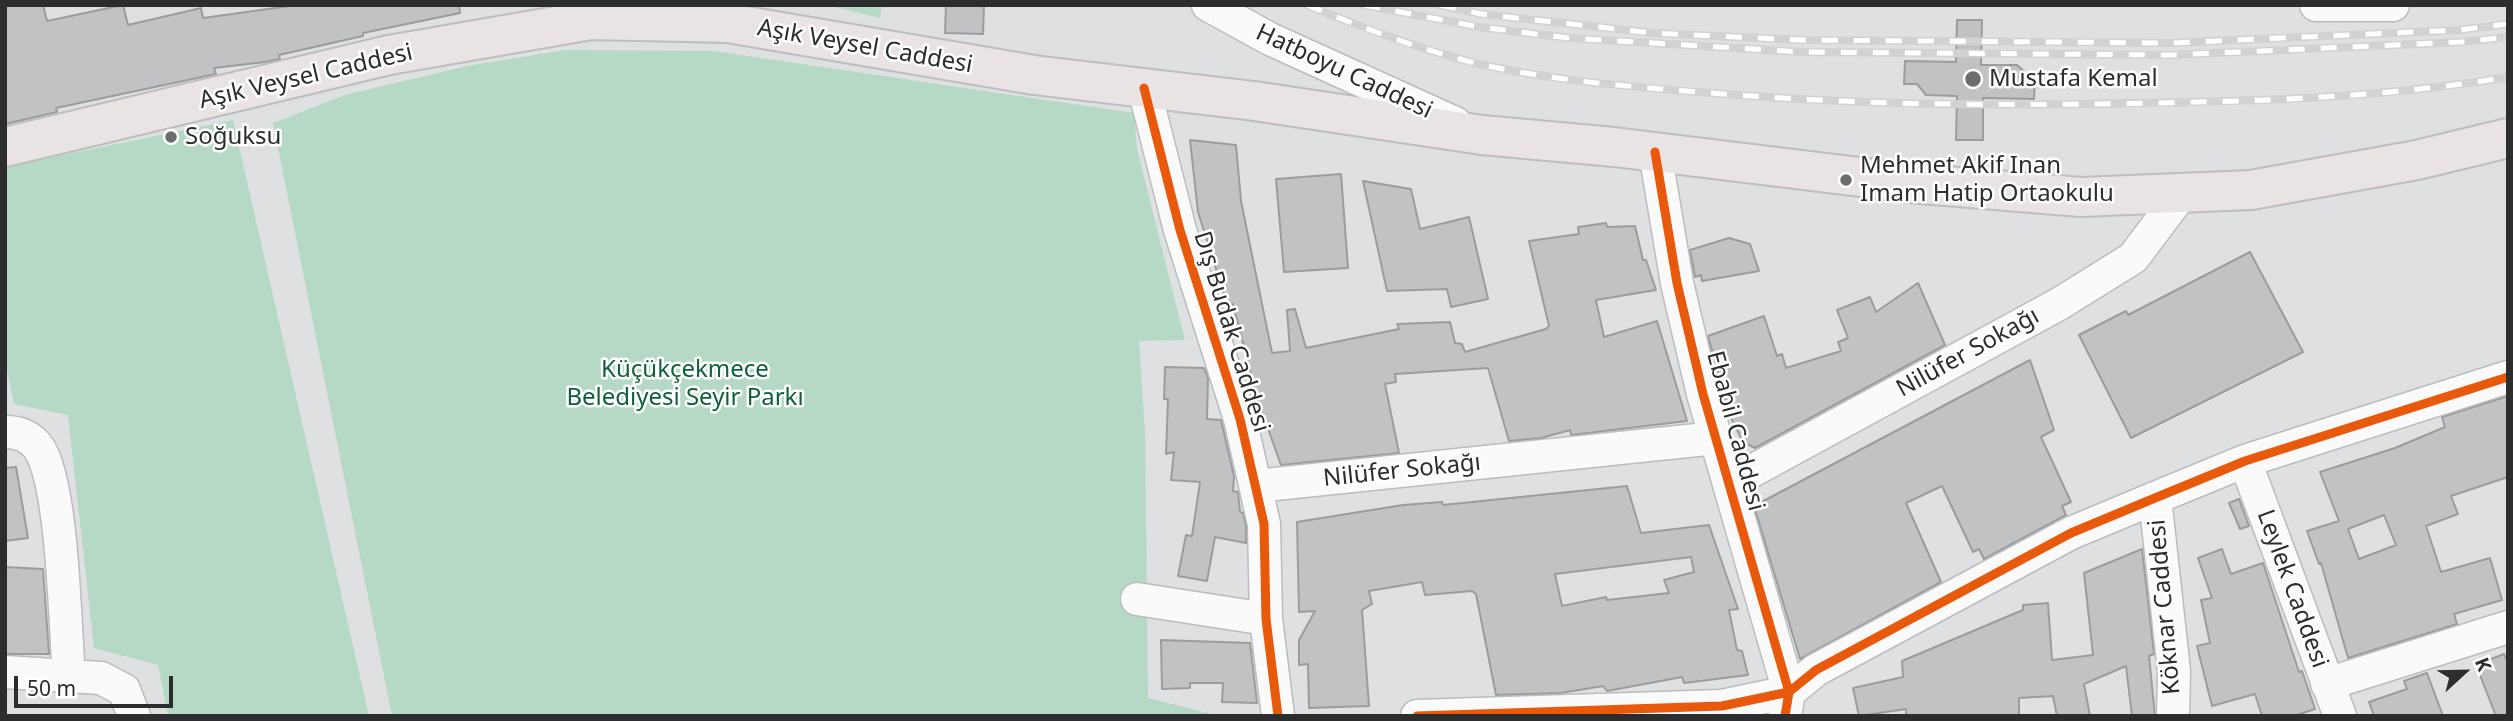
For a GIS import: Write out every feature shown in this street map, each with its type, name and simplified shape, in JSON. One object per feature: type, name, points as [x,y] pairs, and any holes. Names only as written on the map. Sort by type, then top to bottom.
[{"type":"main road","name":"Aşık Veysel Caddesi","points":[[5,147],[564,14],[591,20],[728,23],[1034,75],[1482,135],[1655,152],[1909,183],[2081,197],[2250,190],[2417,160],[2508,138]]},
{"type":"street","name":"Hatboyu Caddesi","points":[[1208,5],[1270,39],[1482,135]]},
{"type":"street","points":[[2316,5],[2393,5]]},
{"type":"street","name":"Dış Budak Caddesi","points":[[1144,88],[1180,230],[1240,419],[1256,486],[1264,524],[1266,619],[1278,716]]},
{"type":"street","name":"Ebabil Caddesi","points":[[1655,152],[1677,283],[1787,704]]},
{"type":"street","name":"Nilüfer Sokağı","points":[[1730,483],[2059,304],[2133,258],[2182,193]]},
{"type":"street","points":[[1417,716],[1787,704],[1816,670],[2071,533],[2245,461],[2508,377]]},
{"type":"street","points":[[5,432],[20,433],[38,447],[54,487],[69,676]]},
{"type":"street","name":"Nilüfer Sokağı","points":[[1256,486],[1716,438]]},
{"type":"street","name":"Leylek Caddesi","points":[[2245,461],[2340,716]]},
{"type":"street","name":"Köknar Caddesi","points":[[2155,498],[2174,671],[2173,716]]},
{"type":"street","points":[[1137,599],[1266,619]]},
{"type":"street","points":[[2327,684],[2508,627]]},
{"type":"street","points":[[5,672],[101,678],[124,690],[134,716]]},
{"type":"green space","points":[[827,5],[882,5],[880,18]]},
{"type":"green space","name":"Küçükçekmece Belediyesi Seyir Parkı","points":[[565,50],[714,51],[1134,113],[1137,149],[1185,340],[1139,341],[1145,433],[1148,698],[1220,716],[392,716],[273,123],[345,95],[467,66]]},
{"type":"green space","points":[[233,120],[369,716],[168,716],[158,665],[94,648],[68,415],[14,404],[5,361],[5,167]]},
{"type":"building","points":[[5,5],[43,5],[47,21],[123,5],[128,25],[201,8],[203,18],[297,5],[459,5],[460,13],[363,33],[363,36],[279,55],[280,59],[214,68],[216,74],[56,108],[57,112],[5,124]]},
{"type":"building","points":[[946,5],[984,5],[983,34],[945,33]]},
{"type":"building","points":[[1957,20],[1982,20],[1981,65],[2017,65],[2026,73],[2035,73],[2034,99],[1983,98],[1983,140],[1956,140],[1957,96],[1926,95],[1917,84],[1904,84],[1905,61],[1956,62]]},
{"type":"building","points":[[1190,140],[1236,145],[1241,201],[1272,353],[1290,351],[1287,310],[1295,309],[1306,348],[1399,329],[1397,324],[1450,322],[1455,343],[1462,344],[1465,352],[1546,329],[1549,326],[1529,241],[1579,234],[1578,227],[1606,223],[1607,227],[1635,226],[1643,260],[1646,260],[1656,290],[1596,300],[1604,337],[1657,321],[1687,421],[1571,435],[1570,430],[1541,438],[1509,441],[1488,368],[1395,374],[1396,382],[1385,384],[1399,453],[1281,465],[1257,398],[1233,304],[1227,304],[1198,212]]},
{"type":"building","points":[[1341,174],[1348,268],[1284,272],[1276,179]]},
{"type":"building","points":[[1363,181],[1411,189],[1420,229],[1469,217],[1488,299],[1451,307],[1447,289],[1387,291]]},
{"type":"building","points":[[1729,238],[1750,244],[1759,271],[1702,281],[1701,275],[1695,277],[1690,250]]},
{"type":"building","points":[[2250,252],[2303,352],[2131,438],[2079,335],[2126,311],[2128,315]]},
{"type":"building","points":[[1918,283],[1945,345],[1755,448],[1743,442],[1730,416],[1708,336],[1764,316],[1777,356],[1782,354],[1786,368],[1841,351],[1838,342],[1848,338],[1837,310],[1870,297],[1876,312]]},
{"type":"building","points":[[2030,360],[2054,430],[2041,437],[2071,502],[2062,506],[2066,515],[1984,559],[1979,549],[1973,552],[1942,486],[1906,503],[1941,582],[1800,659],[1754,506]]},
{"type":"building","points":[[1165,367],[1204,368],[1208,378],[1207,419],[1221,420],[1234,476],[1233,491],[1238,492],[1240,512],[1243,513],[1246,526],[1246,543],[1215,537],[1207,581],[1178,576],[1186,535],[1192,536],[1200,482],[1171,480],[1174,452],[1166,454],[1168,399],[1164,399]]},
{"type":"building","points":[[2508,396],[2508,477],[2451,496],[2458,514],[2426,526],[2441,572],[2490,558],[2502,600],[2454,614],[2457,624],[2348,658],[2321,563],[2319,564],[2307,531],[2339,521],[2320,472],[2395,448],[2445,427],[2442,417]],"holes":[[[2384,515],[2396,545],[2359,559],[2348,529]]]},
{"type":"building","points":[[16,467],[28,538],[5,541],[5,468]]},
{"type":"building","points":[[1627,486],[1641,533],[1709,525],[1738,609],[1729,610],[1737,650],[1742,651],[1748,675],[1684,683],[1682,677],[1607,691],[1603,686],[1561,693],[1496,695],[1476,594],[1472,591],[1425,595],[1422,582],[1369,591],[1372,604],[1362,610],[1369,706],[1309,708],[1308,664],[1299,665],[1299,640],[1315,611],[1299,612],[1297,522],[1403,505],[1442,502],[1443,505]],"holes":[[[1691,557],[1694,572],[1664,580],[1669,593],[1607,600],[1606,597],[1562,606],[1555,574]]]},
{"type":"building","points":[[2239,499],[2249,526],[2240,529],[2229,503]]},
{"type":"building","points":[[2142,549],[2154,654],[2149,656],[2155,716],[2132,716],[2126,666],[2084,684],[2090,716],[2057,716],[2053,696],[2019,698],[2019,716],[1906,716],[1906,709],[1859,716],[1853,688],[1903,677],[1902,661],[2023,610],[2023,605],[2048,603],[2052,660],[2093,655],[2084,573]]},
{"type":"building","points":[[2222,549],[2231,574],[2263,563],[2299,672],[2302,671],[2315,709],[2294,716],[2262,716],[2255,694],[2212,706],[2197,646],[2210,643],[2201,600],[2212,598],[2198,558]]},
{"type":"building","points":[[5,567],[43,569],[49,654],[5,654]]},
{"type":"building","points":[[1161,640],[1250,643],[1257,703],[1222,702],[1223,683],[1190,683],[1190,688],[1162,689]]},
{"type":"building","points":[[2504,654],[2508,663],[2508,716],[2496,716],[2476,665]]},
{"type":"building","points":[[2427,673],[2443,716],[2374,716],[2369,702],[2407,689],[2404,681]]},
{"type":"railway","points":[[1307,5],[1411,44],[1502,69],[1614,85],[1796,99],[1991,105],[2246,101],[2404,91],[2508,77]]},
{"type":"railway","points":[[1364,5],[1479,27],[1569,38],[1802,52],[2171,55],[2462,42],[2508,37]]},
{"type":"railway","points":[[1440,5],[1481,14],[1653,33],[1801,40],[2171,43],[2460,30],[2508,24]]},
{"type":"cycle path","points":[[1144,88],[1180,230],[1240,419],[1264,524],[1266,619],[1278,716]]},
{"type":"cycle path","points":[[1655,152],[1677,283],[1703,394],[1789,692],[1785,716]]},
{"type":"cycle path","points":[[1417,716],[1722,706],[1789,692],[1816,670],[2071,533],[2245,461],[2508,377]]},
{"type":"place","name":"Mustafa Kemal","points":[[1973,79]]},
{"type":"place","name":"Soğuksu","points":[[171,137]]},
{"type":"place","name":"Mehmet Akif Inan Imam Hatip Ortaokulu","points":[[1846,180]]}]
